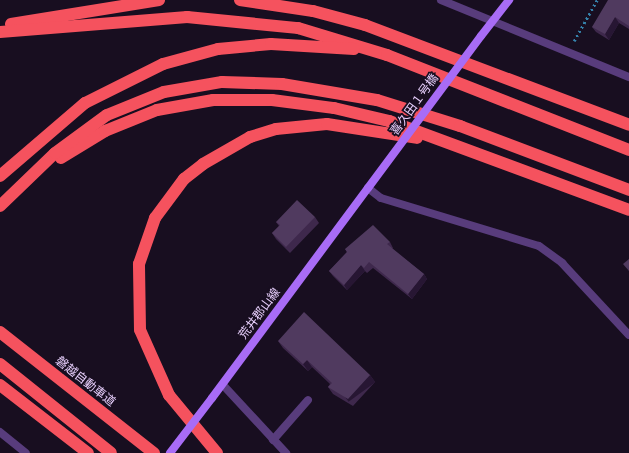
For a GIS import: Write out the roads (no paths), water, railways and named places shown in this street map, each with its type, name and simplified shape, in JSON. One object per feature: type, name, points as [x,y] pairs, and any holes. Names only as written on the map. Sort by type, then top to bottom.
[{"type":"highway","points":[[0,26],[159,0]]},
{"type":"highway","points":[[240,0],[313,11],[365,25],[629,125]]},
{"type":"highway","points":[[0,32],[156,18],[215,18],[298,28],[387,55],[629,150]]},
{"type":"highway","points":[[0,176],[86,103],[136,75],[177,60],[218,50],[271,44],[327,46],[387,55]]},
{"type":"highway","points":[[0,206],[56,153],[108,116],[164,92],[222,82],[282,84],[377,100],[460,126],[629,190]]},
{"type":"highway","points":[[0,206],[51,165],[105,131],[157,110],[213,100],[272,100],[362,113],[507,164],[629,210]]},
{"type":"highway","points":[[217,453],[166,390],[148,354],[138,307],[137,284],[145,239],[155,218],[184,179],[226,149],[250,137],[301,125],[353,126],[413,136],[507,164]]},
{"type":"highway","name":"磐越自動車道","points":[[0,332],[154,453]]},
{"type":"highway","points":[[0,364],[111,453]]},
{"type":"highway","points":[[0,386],[88,453]]},
{"type":"main road","points":[[493,21],[509,0]]},
{"type":"main road","name":"喜久田１号橋","points":[[368,188],[493,21]]},
{"type":"main road","name":"荒井郡山線","points":[[170,453],[223,385],[368,188]]},
{"type":"street","points":[[441,0],[568,50],[629,77]]},
{"type":"street","points":[[368,188],[381,198],[539,246],[562,263],[629,334]]},
{"type":"street","points":[[223,385],[286,453]]},
{"type":"street","points":[[273,440],[308,400]]},
{"type":"street","points":[[0,432],[26,453]]}]
